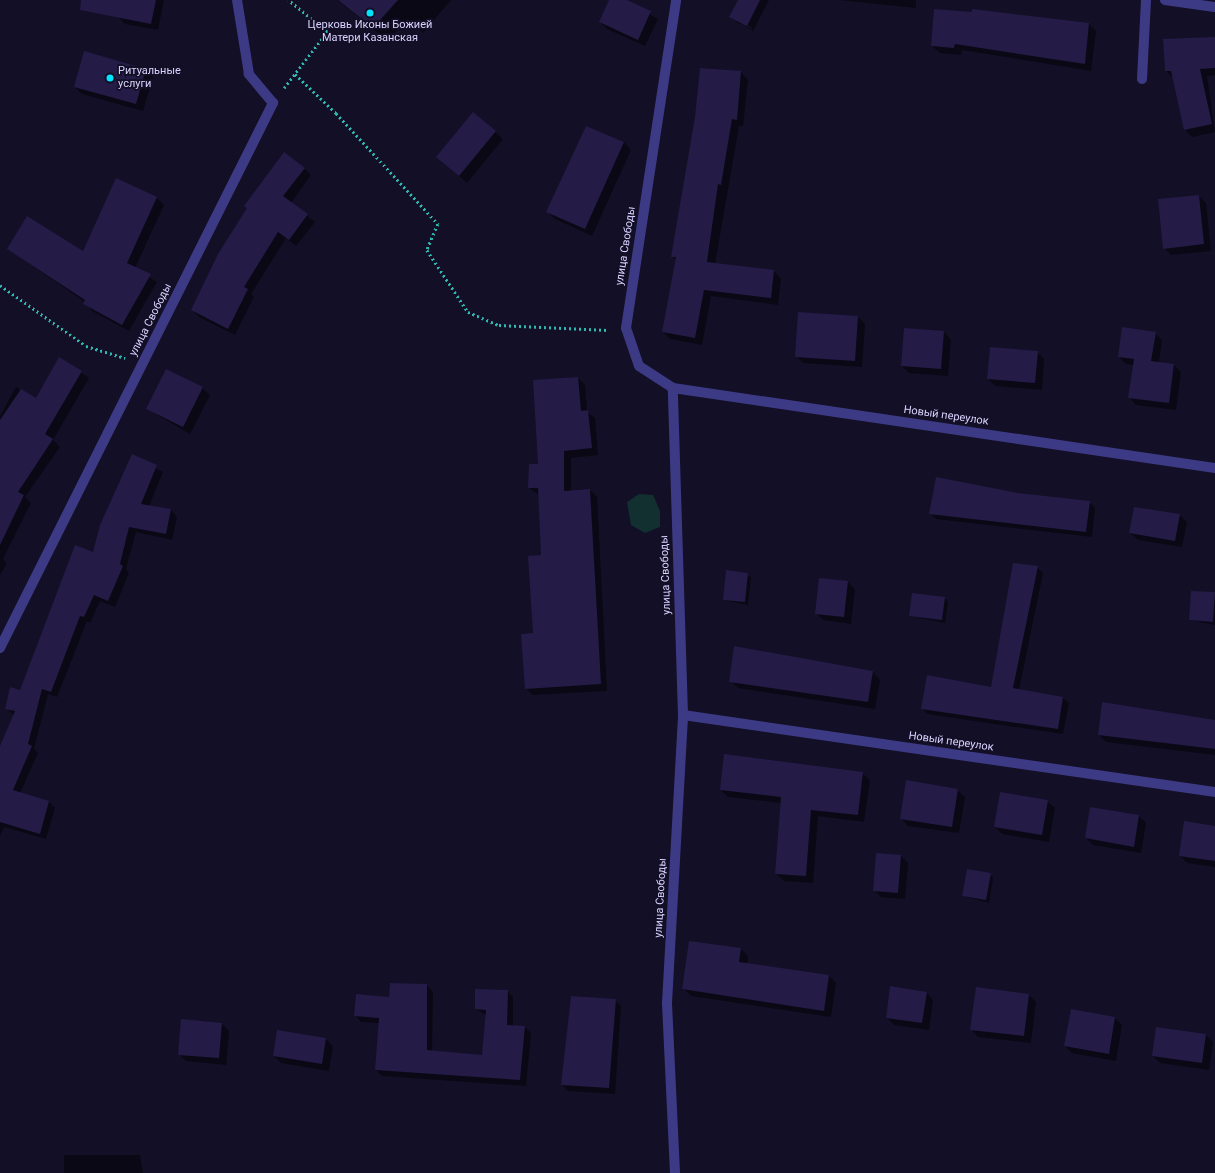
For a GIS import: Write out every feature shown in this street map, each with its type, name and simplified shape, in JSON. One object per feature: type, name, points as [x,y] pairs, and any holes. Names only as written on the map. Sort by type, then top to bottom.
[{"type":"street","points":[[236,0],[250,74],[274,103]]},
{"type":"street","name":"улица Свободы","points":[[675,1173],[667,1003],[683,715],[673,388],[639,366],[627,331],[676,0]]},
{"type":"street","points":[[1142,79],[1146,0]]},
{"type":"street","points":[[1165,0],[1215,7]]},
{"type":"street","name":"улица Свободы","points":[[0,648],[274,103]]},
{"type":"street","name":"Новый переулок","points":[[673,388],[1215,468]]},
{"type":"street","name":"Новый переулок","points":[[683,715],[1215,792]]},
{"type":"path","points":[[274,103],[327,32],[288,0]]},
{"type":"path","points":[[295,74],[336,113],[438,224],[427,250],[468,312],[499,325],[627,331]]},
{"type":"path","points":[[0,284],[86,346],[143,363]]},
{"type":"green space","points":[[639,494],[653,495],[660,511],[660,527],[645,533],[631,525],[627,502]]},
{"type":"building","points":[[81,0],[156,0],[151,24],[80,10]]},
{"type":"building","name":"Церковь Иконы Божией Матери Казанская","points":[[338,0],[398,0],[373,28]]},
{"type":"building","points":[[609,0],[627,0],[651,11],[638,40],[599,22]]},
{"type":"building","points":[[738,0],[760,0],[747,26],[729,17]]},
{"type":"building","points":[[934,9],[972,12],[972,9],[1089,23],[1085,64],[955,44],[954,48],[931,46]]},
{"type":"building","points":[[1215,37],[1215,68],[1200,69],[1212,124],[1184,130],[1171,71],[1165,71],[1163,39]]},
{"type":"building","name":"Ритуальные услуги","points":[[84,51],[146,69],[136,104],[74,87]]},
{"type":"building","points":[[700,68],[741,71],[737,120],[732,119],[721,185],[718,184],[707,262],[774,270],[771,298],[704,290],[695,338],[662,332],[676,257],[671,257],[695,117]]},
{"type":"building","points":[[473,112],[496,131],[459,176],[436,157]]},
{"type":"building","points":[[586,126],[624,142],[585,229],[546,212]]},
{"type":"building","points":[[284,152],[305,168],[283,196],[308,214],[289,240],[278,232],[244,287],[248,289],[228,329],[191,310],[218,254],[247,208],[244,206]]},
{"type":"building","points":[[116,178],[157,197],[127,263],[151,274],[122,325],[83,304],[85,300],[7,249],[27,216],[83,251]]},
{"type":"building","points":[[1199,195],[1204,244],[1163,249],[1158,199]]},
{"type":"building","points":[[798,312],[858,316],[855,361],[795,357]]},
{"type":"building","points":[[1122,327],[1156,332],[1151,361],[1174,364],[1169,403],[1128,398],[1134,359],[1118,357]]},
{"type":"building","points":[[904,328],[944,331],[941,369],[901,366]]},
{"type":"building","points":[[990,347],[1038,351],[1035,383],[987,379]]},
{"type":"building","points":[[59,357],[82,371],[45,434],[53,439],[18,492],[24,495],[0,545],[0,420],[21,389],[36,398]]},
{"type":"building","points":[[166,369],[203,387],[183,427],[146,409]]},
{"type":"building","points":[[578,377],[581,411],[588,410],[592,448],[564,451],[564,491],[590,489],[601,684],[525,689],[521,634],[533,633],[528,556],[541,555],[538,488],[528,488],[529,464],[538,464],[533,380]]},
{"type":"building","points":[[132,454],[157,465],[141,504],[171,509],[166,534],[129,527],[120,564],[123,566],[108,601],[94,595],[84,617],[80,616],[51,692],[42,689],[28,744],[32,746],[13,790],[49,801],[40,834],[0,822],[0,746],[15,711],[5,709],[10,687],[20,690],[75,545],[93,552],[100,525]]},
{"type":"building","points":[[936,477],[1018,493],[1090,501],[1086,532],[929,514]]},
{"type":"building","points":[[1134,507],[1180,514],[1175,541],[1129,533]]},
{"type":"building","points":[[1013,563],[1038,566],[1013,688],[1063,697],[1058,729],[921,709],[927,675],[991,687]]},
{"type":"building","points":[[726,570],[748,573],[745,602],[723,600]]},
{"type":"building","points":[[819,578],[848,581],[844,617],[815,614]]},
{"type":"building","points":[[1191,591],[1215,592],[1213,622],[1189,620]]},
{"type":"building","points":[[912,593],[945,597],[942,620],[909,616]]},
{"type":"building","points":[[734,646],[873,671],[868,702],[729,682]]},
{"type":"building","points":[[1102,702],[1215,720],[1215,749],[1098,735]]},
{"type":"building","points":[[724,754],[863,772],[858,815],[811,810],[806,876],[775,874],[781,797],[720,790]]},
{"type":"building","points":[[906,780],[958,789],[952,827],[900,819]]},
{"type":"building","points":[[1000,792],[1048,800],[1042,835],[994,827]]},
{"type":"building","points":[[1090,807],[1139,815],[1134,847],[1085,838]]},
{"type":"building","points":[[1184,821],[1215,826],[1215,861],[1179,856]]},
{"type":"building","points":[[876,853],[901,855],[898,893],[873,891]]},
{"type":"building","points":[[967,869],[991,873],[986,900],[962,896]]},
{"type":"building","points":[[689,941],[741,948],[739,962],[829,975],[824,1011],[682,989]]},
{"type":"building","points":[[390,983],[427,984],[427,1050],[482,1055],[486,1010],[475,1009],[475,989],[508,990],[507,1025],[525,1026],[520,1080],[375,1070],[379,1018],[354,1016],[356,994],[389,997]]},
{"type":"building","points":[[890,986],[927,992],[922,1023],[886,1018]]},
{"type":"building","points":[[976,987],[1029,994],[1024,1036],[970,1030]]},
{"type":"building","points":[[571,996],[616,999],[609,1088],[561,1085]]},
{"type":"building","points":[[1071,1009],[1115,1017],[1109,1054],[1064,1046]]},
{"type":"building","points":[[181,1019],[222,1023],[219,1058],[178,1055]]},
{"type":"building","points":[[1156,1027],[1206,1034],[1202,1063],[1152,1056]]},
{"type":"building","points":[[277,1030],[326,1038],[322,1064],[273,1056]]},
{"type":"place","name":"Церковь Иконы Божией Матери Казанская","points":[[370,13]]},
{"type":"place","name":"Ритуальные услуги","points":[[110,78]]}]
